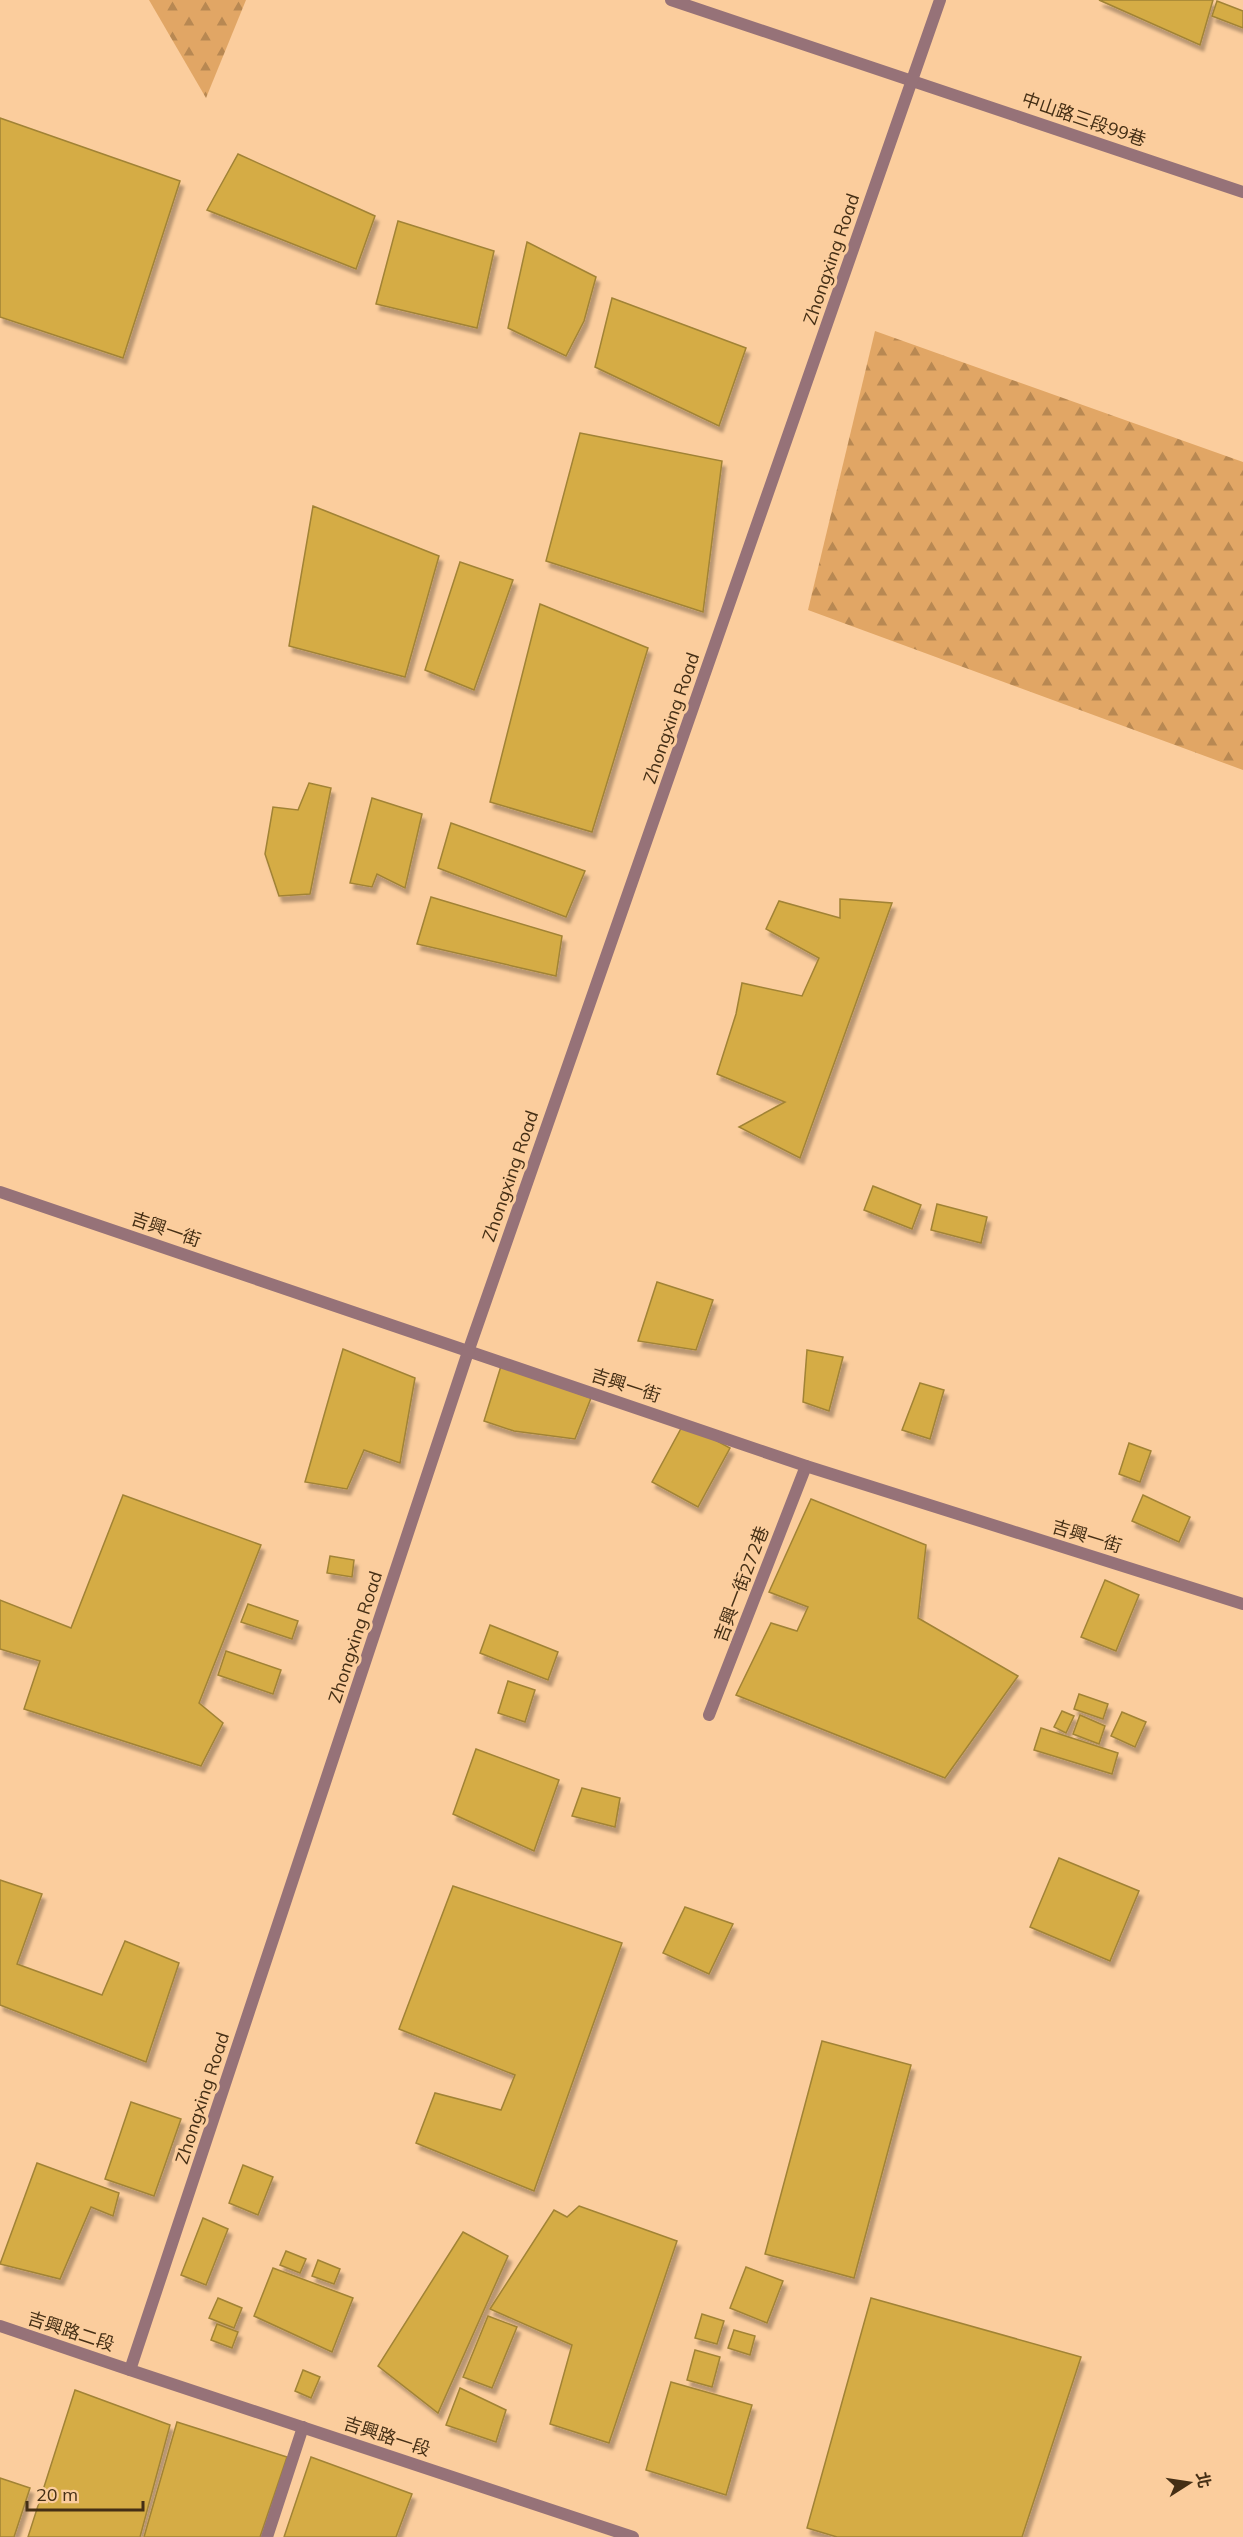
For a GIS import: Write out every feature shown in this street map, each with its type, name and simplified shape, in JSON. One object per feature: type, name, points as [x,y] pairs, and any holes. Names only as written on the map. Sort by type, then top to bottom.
[{"type":"street","name":"中山路三段99巷","points":[[671,0],[1243,192]]},
{"type":"street","name":"Zhongxing Road","points":[[130,2370],[468,1352],[940,0]]},
{"type":"street","name":"吉興一街","points":[[0,1192],[806,1466],[1243,1604]]},
{"type":"street","name":"吉興一街272巷","points":[[709,1715],[806,1466]]},
{"type":"street","name":"吉興路二段","points":[[0,2326],[130,2370]]},
{"type":"street","name":"吉興路一段","points":[[130,2370],[633,2537]]},
{"type":"street","points":[[267,2537],[303,2427]]},
{"type":"green space","points":[[149,0],[246,0],[206,98]]},
{"type":"green space","points":[[875,331],[1243,462],[1243,770],[808,610]]},
{"type":"building","points":[[1099,0],[1213,0],[1200,45]]},
{"type":"building","points":[[1217,1],[1243,11],[1243,28],[1212,16]]},
{"type":"building","points":[[0,118],[180,181],[123,358],[0,317]]},
{"type":"building","points":[[238,154],[375,216],[356,269],[207,210]]},
{"type":"building","points":[[398,221],[494,251],[477,328],[376,304]]},
{"type":"building","points":[[527,242],[596,277],[584,321],[566,356],[508,328]]},
{"type":"building","points":[[612,298],[746,348],[719,426],[595,367]]},
{"type":"building","points":[[580,433],[722,461],[703,612],[546,561]]},
{"type":"building","points":[[313,506],[439,556],[405,677],[289,646]]},
{"type":"building","points":[[460,562],[513,580],[474,690],[425,670]]},
{"type":"building","points":[[540,604],[648,648],[592,832],[490,802]]},
{"type":"building","points":[[309,783],[331,788],[310,894],[279,896],[265,854],[273,807],[298,810]]},
{"type":"building","points":[[372,798],[422,814],[405,888],[377,874],[372,887],[350,883]]},
{"type":"building","points":[[451,823],[585,871],[566,917],[438,868]]},
{"type":"building","points":[[431,897],[562,936],[556,976],[417,944]]},
{"type":"building","points":[[840,899],[892,903],[800,1158],[739,1127],[785,1102],[717,1074],[736,1014],[742,983],[802,996],[819,958],[766,929],[779,901],[840,918]]},
{"type":"building","points":[[873,1186],[921,1205],[912,1229],[864,1210]]},
{"type":"building","points":[[937,1204],[987,1217],[981,1243],[931,1230]]},
{"type":"building","points":[[657,1282],[713,1300],[696,1350],[638,1341]]},
{"type":"building","points":[[343,1349],[415,1378],[400,1463],[364,1450],[347,1489],[305,1482]]},
{"type":"building","points":[[807,1350],[843,1357],[829,1411],[803,1402]]},
{"type":"building","points":[[501,1366],[591,1398],[575,1439],[514,1431],[484,1421]]},
{"type":"building","points":[[920,1383],[944,1390],[930,1439],[902,1430]]},
{"type":"building","points":[[684,1423],[730,1448],[698,1507],[652,1482]]},
{"type":"building","points":[[1129,1443],[1151,1451],[1140,1482],[1119,1474]]},
{"type":"building","points":[[123,1495],[261,1545],[199,1703],[223,1723],[201,1766],[24,1709],[40,1661],[0,1649],[0,1600],[71,1628]]},
{"type":"building","points":[[1143,1495],[1190,1517],[1179,1542],[1132,1521]]},
{"type":"building","points":[[811,1499],[926,1545],[918,1618],[1018,1676],[945,1778],[736,1695],[771,1623],[797,1631],[808,1607],[769,1592]]},
{"type":"building","points":[[330,1556],[354,1560],[352,1577],[327,1573]]},
{"type":"building","points":[[1105,1580],[1139,1595],[1116,1651],[1081,1637]]},
{"type":"building","points":[[248,1604],[298,1621],[292,1639],[241,1622]]},
{"type":"building","points":[[490,1625],[558,1652],[548,1680],[480,1653]]},
{"type":"building","points":[[226,1651],[281,1670],[273,1694],[218,1675]]},
{"type":"building","points":[[508,1681],[535,1690],[525,1722],[498,1713]]},
{"type":"building","points":[[1079,1694],[1108,1704],[1103,1719],[1074,1709]]},
{"type":"building","points":[[1062,1711],[1074,1716],[1066,1733],[1054,1727]]},
{"type":"building","points":[[1122,1712],[1146,1722],[1135,1747],[1111,1736]]},
{"type":"building","points":[[1080,1715],[1105,1726],[1099,1744],[1073,1734]]},
{"type":"building","points":[[1041,1728],[1118,1753],[1112,1774],[1034,1750]]},
{"type":"building","points":[[476,1749],[559,1780],[534,1851],[453,1814]]},
{"type":"building","points":[[582,1788],[620,1798],[615,1827],[572,1816]]},
{"type":"building","points":[[1059,1858],[1139,1891],[1110,1961],[1030,1927]]},
{"type":"building","points":[[0,1880],[42,1894],[17,1964],[102,1995],[125,1941],[179,1963],[146,2062],[0,2005]]},
{"type":"building","points":[[453,1886],[622,1943],[534,2191],[416,2143],[435,2093],[501,2110],[515,2075],[399,2029]]},
{"type":"building","points":[[685,1907],[733,1924],[709,1974],[663,1953]]},
{"type":"building","points":[[822,2041],[911,2065],[854,2278],[765,2254]]},
{"type":"building","points":[[131,2102],[181,2119],[154,2196],[105,2179]]},
{"type":"building","points":[[37,2163],[119,2193],[113,2216],[91,2207],[60,2279],[0,2264]]},
{"type":"building","points":[[243,2165],[273,2177],[258,2215],[229,2203]]},
{"type":"building","points":[[579,2206],[677,2241],[609,2443],[550,2424],[572,2345],[490,2309],[554,2210],[567,2217]]},
{"type":"building","points":[[203,2218],[228,2229],[206,2285],[181,2275]]},
{"type":"building","points":[[463,2232],[508,2256],[438,2413],[378,2366]]},
{"type":"building","points":[[286,2251],[306,2259],[300,2273],[280,2265]]},
{"type":"building","points":[[318,2260],[340,2269],[334,2284],[312,2276]]},
{"type":"building","points":[[746,2267],[783,2281],[767,2323],[730,2308]]},
{"type":"building","points":[[273,2268],[353,2298],[332,2352],[254,2316]]},
{"type":"building","points":[[218,2298],[242,2308],[234,2328],[209,2318]]},
{"type":"building","points":[[871,2298],[1081,2357],[1022,2537],[837,2537],[807,2528]]},
{"type":"building","points":[[702,2314],[724,2321],[717,2344],[695,2338]]},
{"type":"building","points":[[488,2316],[517,2327],[492,2388],[463,2377]]},
{"type":"building","points":[[217,2324],[238,2332],[232,2348],[211,2340]]},
{"type":"building","points":[[734,2330],[755,2336],[750,2355],[728,2348]]},
{"type":"building","points":[[695,2350],[720,2357],[712,2387],[687,2380]]},
{"type":"building","points":[[303,2370],[320,2377],[311,2398],[295,2391]]},
{"type":"building","points":[[671,2382],[752,2405],[726,2495],[646,2470]]},
{"type":"building","points":[[460,2388],[506,2410],[496,2442],[446,2425]]},
{"type":"building","points":[[75,2390],[170,2425],[140,2537],[28,2537]]},
{"type":"building","points":[[177,2422],[287,2457],[260,2537],[144,2537]]},
{"type":"building","points":[[311,2457],[412,2494],[396,2537],[284,2537]]},
{"type":"building","points":[[0,2478],[30,2488],[14,2537],[0,2537]]}]
